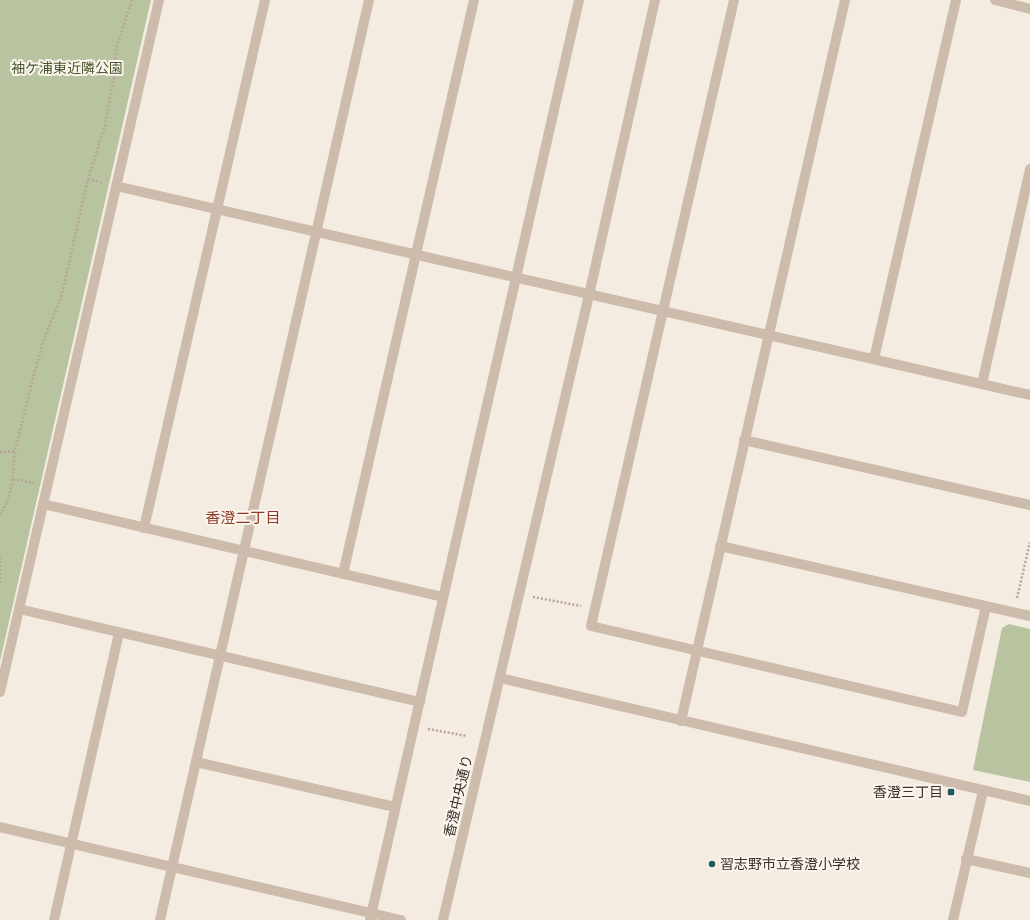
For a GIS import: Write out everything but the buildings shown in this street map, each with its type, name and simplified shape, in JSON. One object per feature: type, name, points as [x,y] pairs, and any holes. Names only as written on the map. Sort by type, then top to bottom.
[{"type":"street","points":[[0,692],[159,0]]},
{"type":"street","points":[[144,528],[265,0]]},
{"type":"street","points":[[160,920],[369,0]]},
{"type":"street","points":[[343,574],[474,0]]},
{"type":"street","points":[[370,916],[579,0]]},
{"type":"street","name":"香澄中央通り","points":[[443,920],[589,295],[655,0]]},
{"type":"street","points":[[734,0],[590,626],[962,712],[986,606]]},
{"type":"street","points":[[681,721],[845,0]]},
{"type":"street","points":[[874,359],[956,0]]},
{"type":"street","points":[[995,0],[1030,9]]},
{"type":"street","points":[[982,384],[1030,169]]},
{"type":"street","points":[[116,186],[1030,395]]},
{"type":"street","points":[[744,440],[1030,505]]},
{"type":"street","points":[[43,504],[443,597]]},
{"type":"street","points":[[720,546],[1030,616]]},
{"type":"street","points":[[19,609],[420,702]]},
{"type":"street","points":[[54,920],[119,633]]},
{"type":"street","points":[[500,678],[1030,801]]},
{"type":"street","points":[[196,762],[396,807]]},
{"type":"street","points":[[953,920],[983,791]]},
{"type":"street","points":[[0,827],[172,867],[370,916],[401,920]]},
{"type":"street","points":[[966,859],[1030,873]]},
{"type":"path","points":[[0,515],[8,500],[15,451],[44,338],[61,298],[88,179],[105,125],[114,77],[116,49],[132,0]]},
{"type":"path","points":[[0,452],[15,451]]},
{"type":"path","points":[[12,479],[47,485]]},
{"type":"path","points":[[1016,601],[1030,542]]},
{"type":"path","points":[[0,557],[0,584]]},
{"type":"path","points":[[533,597],[594,609]]},
{"type":"path","points":[[414,726],[467,736]]},
{"type":"green space","name":"袖ケ浦東近隣公園","points":[[0,0],[151,0],[0,661]]},
{"type":"green space","points":[[1009,624],[1030,629],[1030,782],[973,770],[1002,628]]},
{"type":"place","name":"香澄三丁目","points":[[951,792]]},
{"type":"place","name":"習志野市立香澄小学校","points":[[712,864]]},
{"type":"district","name":"香澄二丁目","points":[[243,518]]}]
